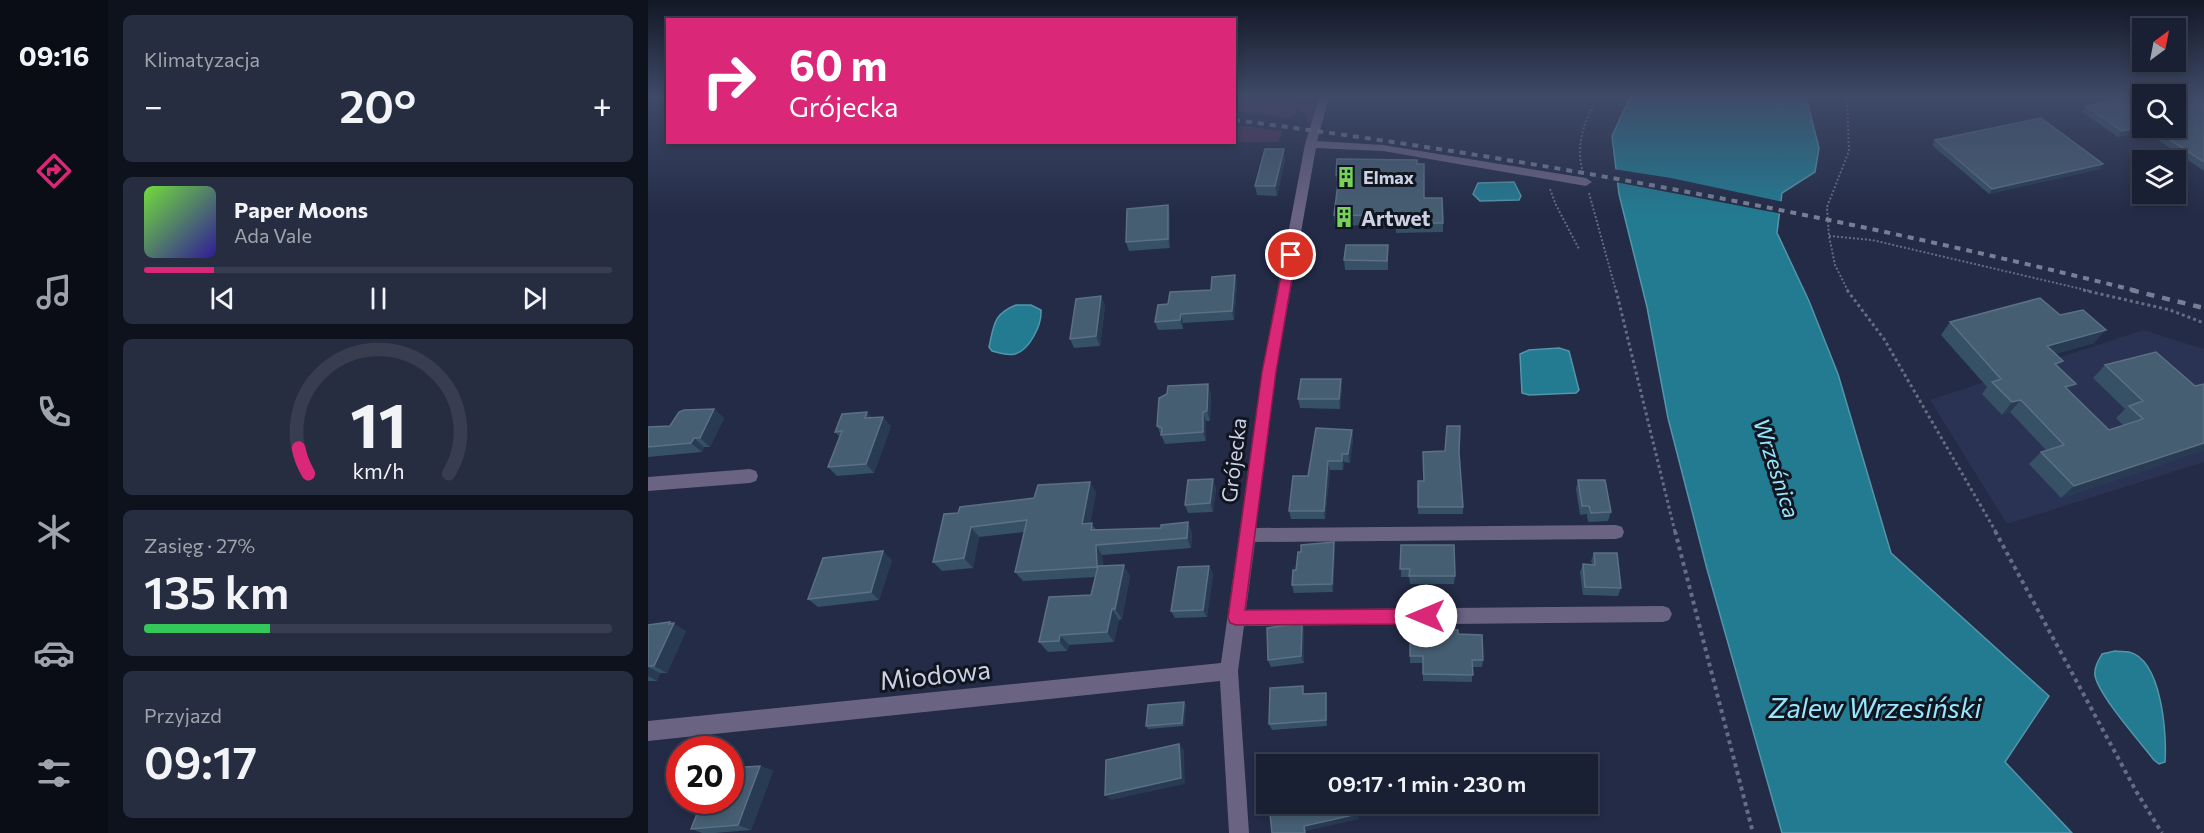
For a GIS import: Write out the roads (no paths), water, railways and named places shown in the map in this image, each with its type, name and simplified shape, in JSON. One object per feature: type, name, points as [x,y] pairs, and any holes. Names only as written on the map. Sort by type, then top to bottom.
[{"type":"street","name":"Grójecka","points":[[1239,833],[1228,671],[1269,372],[1313,136]]},
{"type":"street","points":[[1311,144],[1383,148],[1586,182]]},
{"type":"street","points":[[648,484],[750,476]]},
{"type":"street","points":[[1248,535],[1616,532]]},
{"type":"street","points":[[1236,618],[1663,614]]},
{"type":"street","name":"Miodowa","points":[[648,731],[1228,671]]},
{"type":"water","name":"Zalew Wrzesiński","points":[[1612,136],[1816,136],[1819,148],[1815,172],[1782,193],[1777,233],[1809,301],[1838,374],[1891,553],[2049,696],[2005,762],[2072,833],[1782,833],[1707,569],[1668,418],[1647,307],[1619,194]]},
{"type":"water","points":[[1514,182],[1521,196],[1519,200],[1480,201],[1473,194],[1478,183]]},
{"type":"water","points":[[1016,305],[1031,305],[1041,310],[1034,336],[1026,347],[1015,354],[992,351],[989,347],[996,321],[1008,308]]},
{"type":"water","points":[[1559,348],[1569,351],[1579,390],[1576,393],[1529,395],[1522,393],[1520,354],[1529,350]]},
{"type":"water","points":[[2115,651],[2129,652],[2140,658],[2149,669],[2160,700],[2163,717],[2165,762],[2159,764],[2154,760],[2112,707],[2098,685],[2095,673],[2102,654]]},
{"type":"railway","points":[[1354,136],[1575,171],[1801,214],[2137,291]]},
{"type":"railway","points":[[2131,290],[2204,308]]},
{"type":"place","name":"Elmax","points":[[1346,177]]},
{"type":"place","name":"Artwet","points":[[1344,217]]},
{"type":"water label","name":"Wrześnica","points":[[1777,468]]}]
